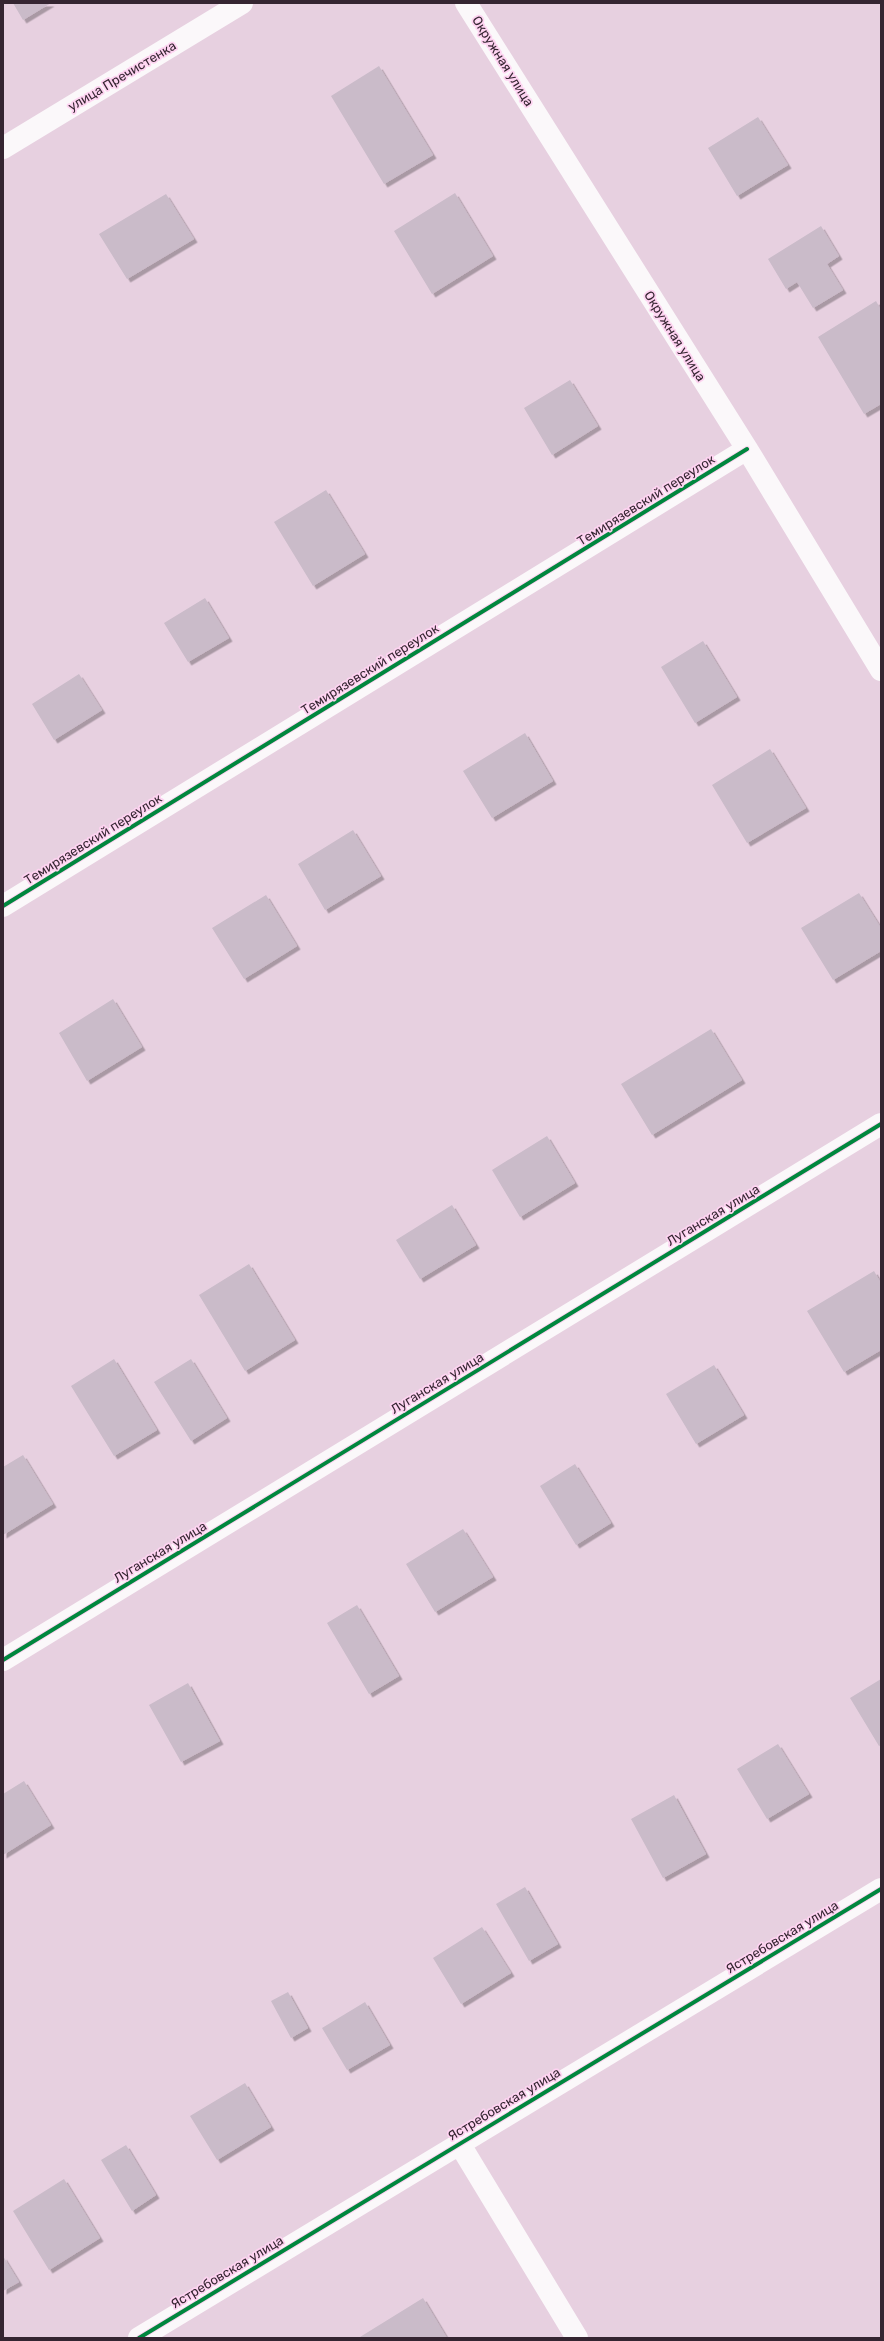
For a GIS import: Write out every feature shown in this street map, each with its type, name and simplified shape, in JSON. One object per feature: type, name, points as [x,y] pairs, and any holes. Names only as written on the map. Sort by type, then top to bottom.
[{"type":"street","name":"улица Пречистенка","points":[[3,148],[242,3]]},
{"type":"street","name":"Окружная улица","points":[[466,3],[746,449],[881,670]]},
{"type":"street","name":"Темирязевский переулок","points":[[3,906],[746,449]]},
{"type":"street","name":"Луганская улица","points":[[3,1660],[881,1124]]},
{"type":"street","name":"Ястребовская улица","points":[[138,2338],[881,1889]]},
{"type":"street","points":[[459,2143],[577,2338]]},
{"type":"building","points":[[13,3],[51,3],[23,20]]},
{"type":"building","points":[[379,66],[433,155],[384,184],[331,96]]},
{"type":"building","points":[[758,117],[788,165],[737,196],[708,148]]},
{"type":"building","points":[[455,193],[493,256],[432,294],[394,231]]},
{"type":"building","points":[[166,194],[194,239],[127,279],[99,234]]},
{"type":"building","points":[[821,226],[839,256],[827,264],[843,290],[813,308],[797,282],[786,289],[768,259]]},
{"type":"building","points":[[876,301],[881,310],[881,404],[864,414],[818,337]]},
{"type":"building","points":[[570,380],[598,426],[552,455],[524,408]]},
{"type":"building","points":[[326,490],[365,554],[313,586],[274,522]]},
{"type":"building","points":[[205,598],[229,638],[188,662],[164,623]]},
{"type":"building","points":[[703,641],[737,697],[695,723],[661,667]]},
{"type":"building","points":[[79,674],[102,710],[54,740],[32,704]]},
{"type":"building","points":[[525,733],[553,781],[492,818],[463,771]]},
{"type":"building","points":[[770,749],[806,808],[747,843],[712,785]]},
{"type":"building","points":[[353,830],[381,876],[325,910],[298,864]]},
{"type":"building","points":[[859,893],[881,928],[881,951],[833,980],[801,928]]},
{"type":"building","points":[[266,895],[297,946],[244,979],[212,928]]},
{"type":"building","points":[[113,999],[142,1047],[87,1081],[59,1033]]},
{"type":"building","points":[[711,1029],[742,1080],[652,1135],[621,1084]]},
{"type":"building","points":[[547,1136],[575,1183],[520,1217],[492,1170]]},
{"type":"building","points":[[452,1205],[476,1245],[420,1279],[396,1240]]},
{"type":"building","points":[[249,1264],[295,1340],[245,1371],[199,1295]]},
{"type":"building","points":[[874,1271],[881,1283],[881,1350],[844,1372],[807,1311]]},
{"type":"building","points":[[114,1359],[157,1430],[114,1456],[71,1386]]},
{"type":"building","points":[[191,1359],[227,1418],[191,1441],[154,1382]]},
{"type":"building","points":[[714,1365],[744,1415],[696,1444],[666,1394]]},
{"type":"building","points":[[23,1455],[53,1504],[3,1535],[3,1467]]},
{"type":"building","points":[[575,1464],[611,1523],[576,1545],[540,1486]]},
{"type":"building","points":[[463,1529],[493,1577],[435,1612],[406,1564]]},
{"type":"building","points":[[357,1605],[399,1676],[369,1694],[327,1623]]},
{"type":"building","points":[[881,1679],[881,1745],[879,1746],[850,1698]]},
{"type":"building","points":[[188,1683],[220,1741],[181,1762],[149,1705]]},
{"type":"building","points":[[778,1744],[809,1794],[767,1819],[737,1769]]},
{"type":"building","points":[[24,1781],[51,1825],[3,1855],[3,1794]]},
{"type":"building","points":[[674,1795],[706,1854],[663,1878],[631,1819]]},
{"type":"building","points":[[525,1887],[558,1944],[529,1961],[496,1904]]},
{"type":"building","points":[[482,1927],[511,1973],[461,2004],[433,1958]]},
{"type":"building","points":[[288,1992],[308,2028],[291,2038],[271,2001]]},
{"type":"building","points":[[365,2002],[390,2045],[347,2070],[322,2028]]},
{"type":"building","points":[[245,2083],[271,2127],[217,2160],[190,2116]]},
{"type":"building","points":[[126,2145],[156,2195],[132,2211],[101,2160]]},
{"type":"building","points":[[64,2179],[100,2238],[49,2270],[13,2211]]},
{"type":"building","points":[[3,2256],[19,2282],[3,2291]]},
{"type":"building","points":[[423,2298],[447,2338],[360,2337]]},
{"type":"cycle path","points":[[3,906],[747,449]]},
{"type":"cycle path","points":[[3,1660],[881,1124]]},
{"type":"cycle path","points":[[139,2338],[881,1889]]}]
